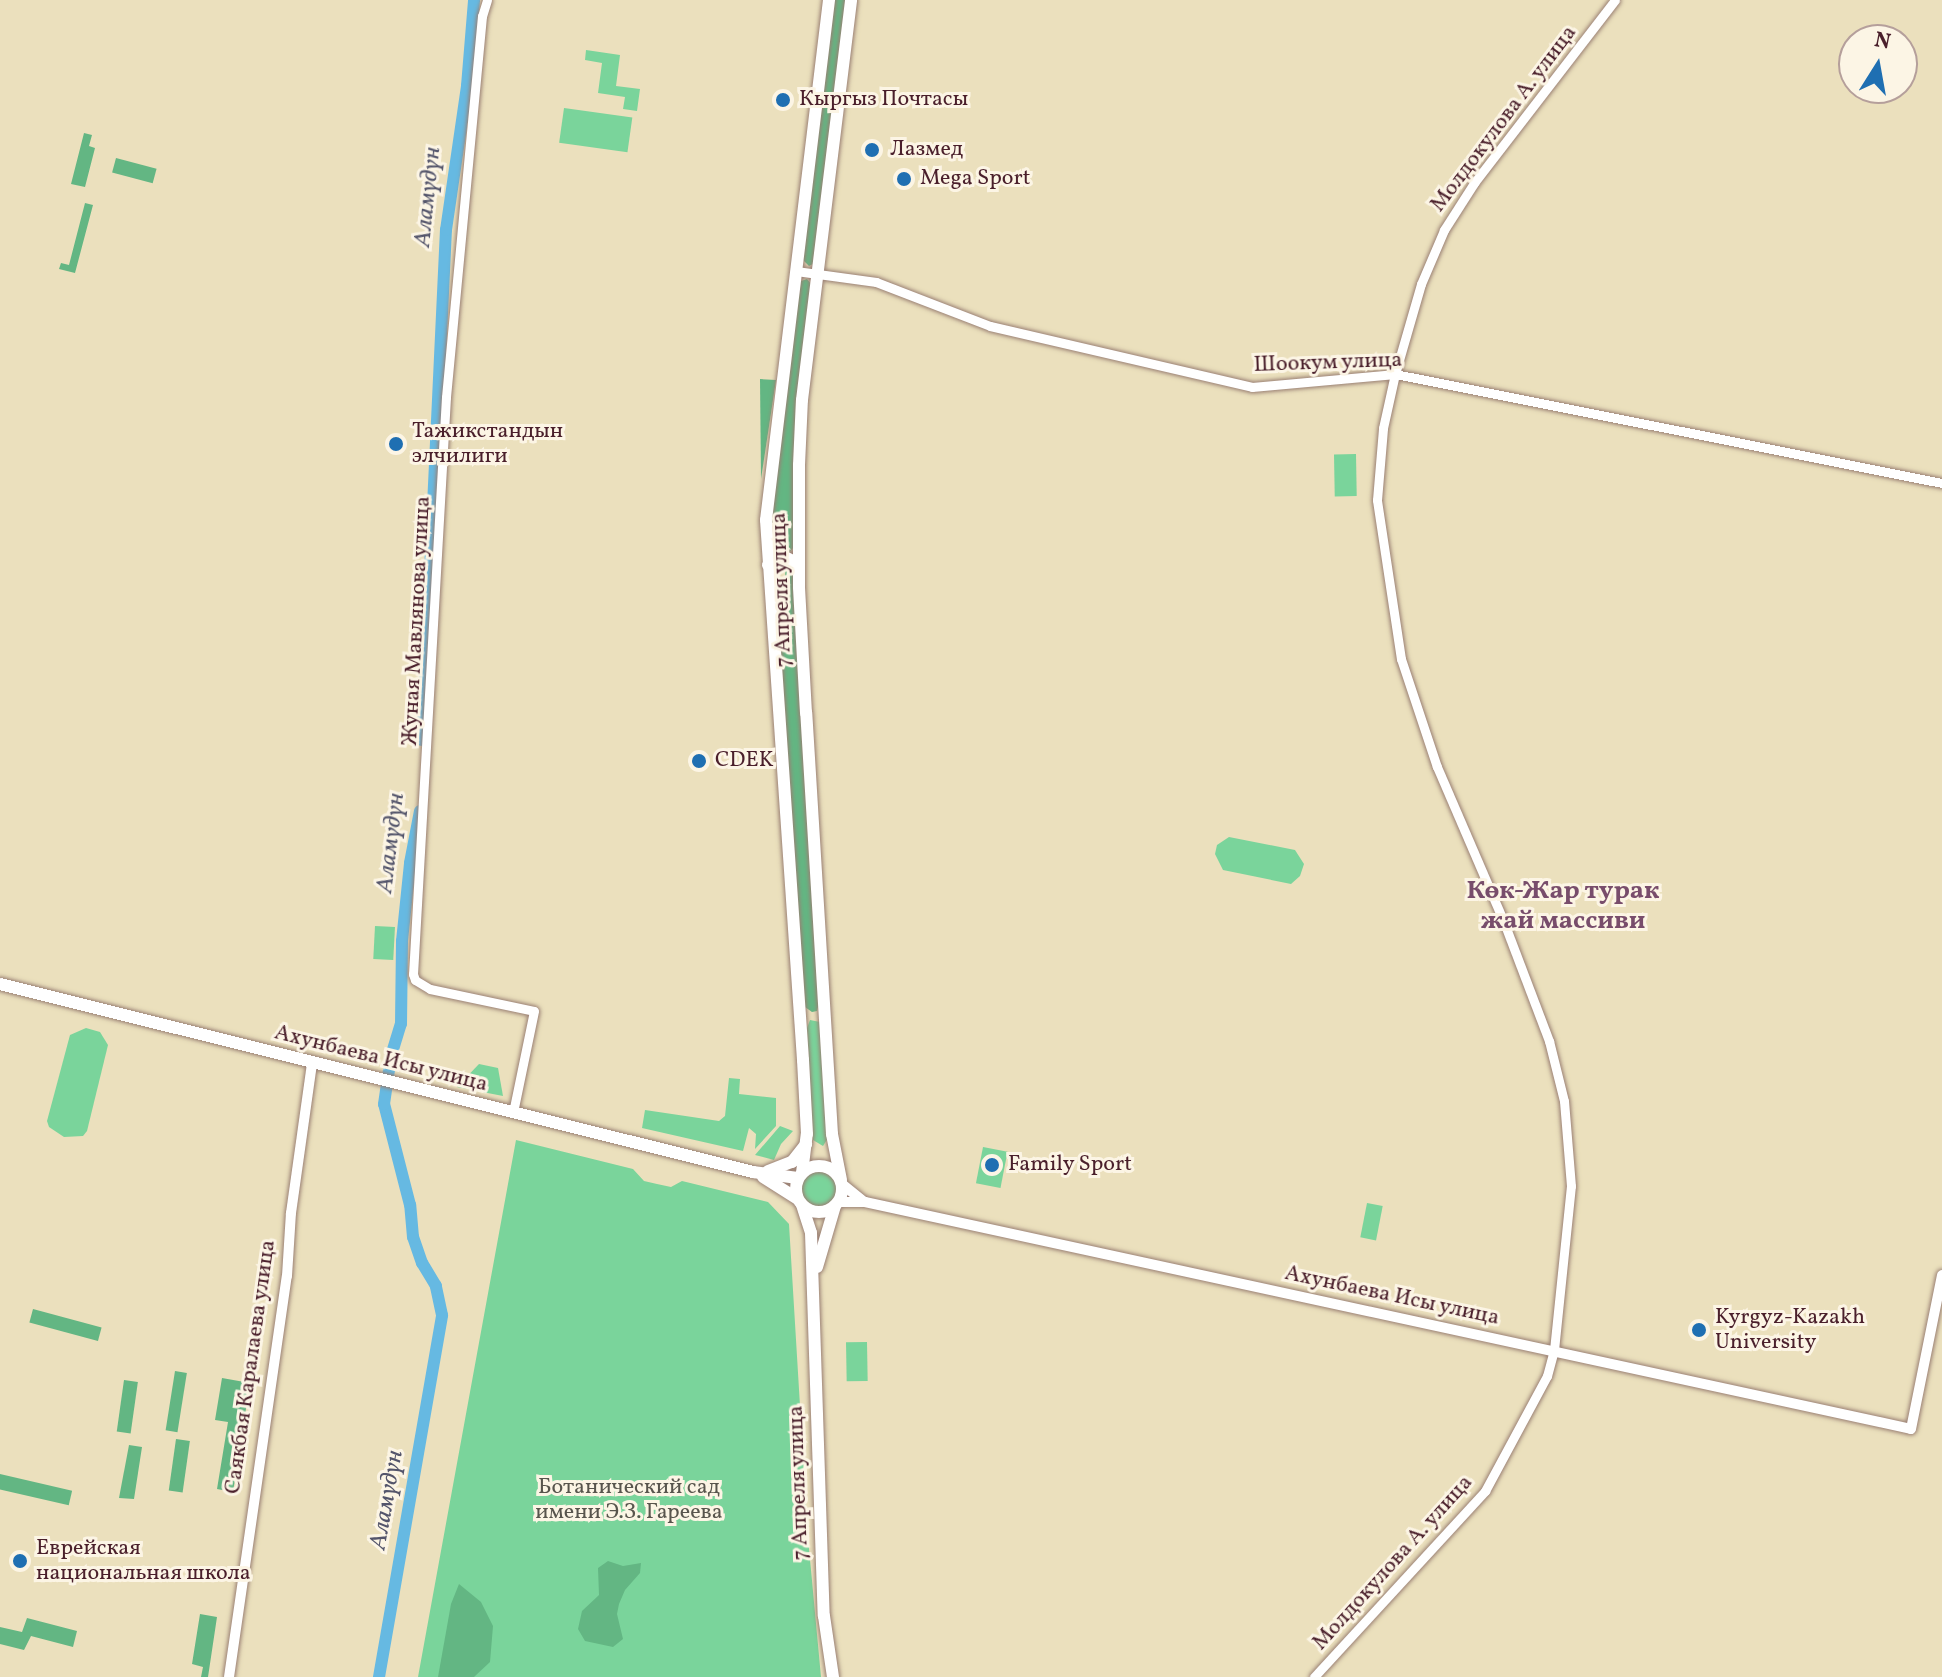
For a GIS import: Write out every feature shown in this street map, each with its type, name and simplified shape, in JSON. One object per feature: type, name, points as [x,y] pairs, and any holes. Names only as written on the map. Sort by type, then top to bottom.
[{"type":"main road","name":"7 Апреля улица","points":[[800,1175],[807,1141],[801,1017],[768,565],[767,496],[829,0]]},
{"type":"main road","name":"7 Апреля улица","points":[[842,1182],[832,1134],[799,564],[802,400],[851,0]]},
{"type":"main road","points":[[768,565],[783,556],[799,564]]},
{"type":"main road","name":"Ахунбаева Исы улица","points":[[0,984],[753,1172],[800,1175]]},
{"type":"main road","points":[[801,1017],[825,1015]]},
{"type":"main road","name":"Саякбая Каралаева улица","points":[[229,1677],[287,1276],[290,1226],[312,1063]]},
{"type":"main road","points":[[753,1172],[781,1168],[802,1152],[807,1141]]},
{"type":"main road","points":[[813,1166],[827,1167],[842,1182],[837,1204],[820,1213],[800,1202],[800,1175],[813,1166]]},
{"type":"main road","name":"Ахунбаева Исы улица","points":[[753,1172],[800,1202]]},
{"type":"main road","name":"Ахунбаева Исы улица","points":[[842,1182],[865,1202]]},
{"type":"main road","name":"7 Апреля улица","points":[[800,1202],[811,1233],[824,1616],[833,1677]]},
{"type":"main road","name":"Ахунбаева Исы улица","points":[[837,1204],[865,1202],[1911,1429],[1942,1275]]},
{"type":"main road","name":"7 Апреля улица","points":[[813,1286],[824,1235],[837,1204]]},
{"type":"street","name":"Жуная Мавлянова улица","points":[[487,0],[482,16],[446,397],[413,974],[415,980],[430,989],[534,1011],[513,1112]]},
{"type":"street","name":"Молдокулова А. улица","points":[[1314,1677],[1485,1491],[1547,1376],[1554,1350],[1571,1199],[1570,1141],[1564,1101],[1549,1041],[1503,920],[1437,767],[1398,645],[1377,500],[1383,428],[1395,374],[1421,284],[1444,230],[1474,183],[1615,0]]},
{"type":"street","name":"Шоокум улица","points":[[796,271],[876,282],[1021,334],[1252,387],[1395,374],[1942,483]]},
{"type":"green space","points":[[834,0],[846,0],[813,264],[809,266],[802,259]]},
{"type":"green space","points":[[586,50],[620,55],[616,86],[640,89],[637,111],[623,109],[625,97],[598,93],[602,63],[585,60]]},
{"type":"green space","points":[[564,108],[632,118],[627,152],[559,143]]},
{"type":"green space","points":[[84,133],[92,135],[89,146],[95,148],[85,187],[71,184]]},
{"type":"green space","points":[[116,158],[157,169],[153,183],[112,172]]},
{"type":"green space","points":[[85,203],[93,205],[75,273],[59,269],[61,263],[69,265]]},
{"type":"green space","points":[[807,279],[812,285],[794,547],[787,555],[773,550],[771,507],[801,281]]},
{"type":"green space","points":[[760,379],[776,380],[761,479]]},
{"type":"green space","points":[[1334,454],[1356,454],[1357,496],[1335,496]]},
{"type":"green space","points":[[785,563],[793,565],[819,1003],[817,1011],[812,1012],[805,1007],[778,634],[786,617]]},
{"type":"green space","points":[[1229,837],[1295,850],[1304,864],[1300,876],[1291,884],[1223,870],[1215,854],[1217,845]]},
{"type":"green space","points":[[375,926],[395,927],[393,960],[373,959]]},
{"type":"green space","points":[[810,1020],[820,1022],[828,1138],[823,1146],[813,1140],[807,1028]]},
{"type":"green space","points":[[86,1028],[100,1032],[108,1045],[87,1131],[83,1136],[64,1137],[49,1127],[47,1121],[70,1035]]},
{"type":"green space","points":[[479,1064],[498,1068],[503,1096],[457,1087]]},
{"type":"green space","points":[[729,1078],[740,1079],[739,1094],[776,1098],[776,1126],[755,1149],[756,1134],[749,1128],[743,1151],[642,1128],[645,1110],[719,1121],[725,1116]]},
{"type":"green space","points":[[780,1126],[793,1131],[781,1144],[774,1160],[755,1155]]},
{"type":"green space","name":"Ботанический сад имени Э.З. Гареева","points":[[516,1140],[633,1169],[644,1181],[671,1187],[682,1181],[768,1202],[789,1224],[808,1538],[821,1677],[418,1677]]},
{"type":"green space","name":"Family Sport","points":[[983,1147],[1008,1152],[1000,1188],[976,1183]]},
{"type":"green space","points":[[819,1171],[831,1177],[837,1189],[831,1201],[819,1207],[807,1201],[801,1189],[807,1177]]},
{"type":"green space","points":[[1367,1203],[1383,1206],[1376,1240],[1360,1237]]},
{"type":"green space","points":[[33,1309],[102,1327],[98,1341],[29,1323]]},
{"type":"green space","points":[[846,1342],[867,1342],[868,1381],[847,1381]]},
{"type":"green space","points":[[175,1371],[187,1373],[177,1432],[166,1430]]},
{"type":"green space","points":[[222,1378],[250,1383],[233,1492],[217,1489],[228,1422],[215,1420]]},
{"type":"green space","points":[[124,1380],[138,1382],[131,1433],[117,1431]]},
{"type":"green space","points":[[176,1439],[190,1441],[183,1492],[169,1490]]},
{"type":"green space","points":[[129,1445],[142,1447],[134,1499],[119,1498]]},
{"type":"green space","points":[[0,1474],[72,1491],[69,1505],[0,1489]]},
{"type":"green space","points":[[608,1561],[623,1566],[641,1563],[640,1573],[625,1590],[619,1604],[617,1614],[623,1639],[613,1647],[585,1641],[578,1629],[582,1611],[599,1595],[598,1568]]},
{"type":"green space","points":[[459,1584],[481,1602],[493,1626],[490,1662],[474,1677],[438,1677],[451,1604]]},
{"type":"green space","points":[[200,1614],[217,1617],[208,1677],[201,1677],[203,1667],[192,1664]]},
{"type":"green space","points":[[27,1618],[77,1631],[73,1647],[31,1636],[24,1650],[0,1644],[0,1627],[22,1632]]},
{"type":"waterway","name":"Аламүдүн","points":[[422,740],[446,230],[467,86],[474,0]]},
{"type":"waterway","name":"Аламүдүн","points":[[379,1677],[442,1315],[436,1286],[422,1263],[413,1237],[410,1205],[384,1104],[391,1056],[401,1024],[402,941],[410,863],[420,811]]},
{"type":"place","name":"Кыргыз Почтасы","points":[[783,100]]},
{"type":"place","name":"Лазмед","points":[[872,150]]},
{"type":"place","name":"Mega Sport","points":[[904,179]]},
{"type":"place","name":"Тажикстандын элчилиги","points":[[396,444]]},
{"type":"place","name":"CDEK","points":[[699,761]]},
{"type":"place","name":"Family Sport","points":[[992,1165]]},
{"type":"place","name":"Kyrgyz-Kazakh University","points":[[1699,1330]]},
{"type":"place","name":"Еврейская национальная школа","points":[[20,1561]]},
{"type":"district","name":"Көк-Жар турак жай массиви","points":[[1563,907]]}]
